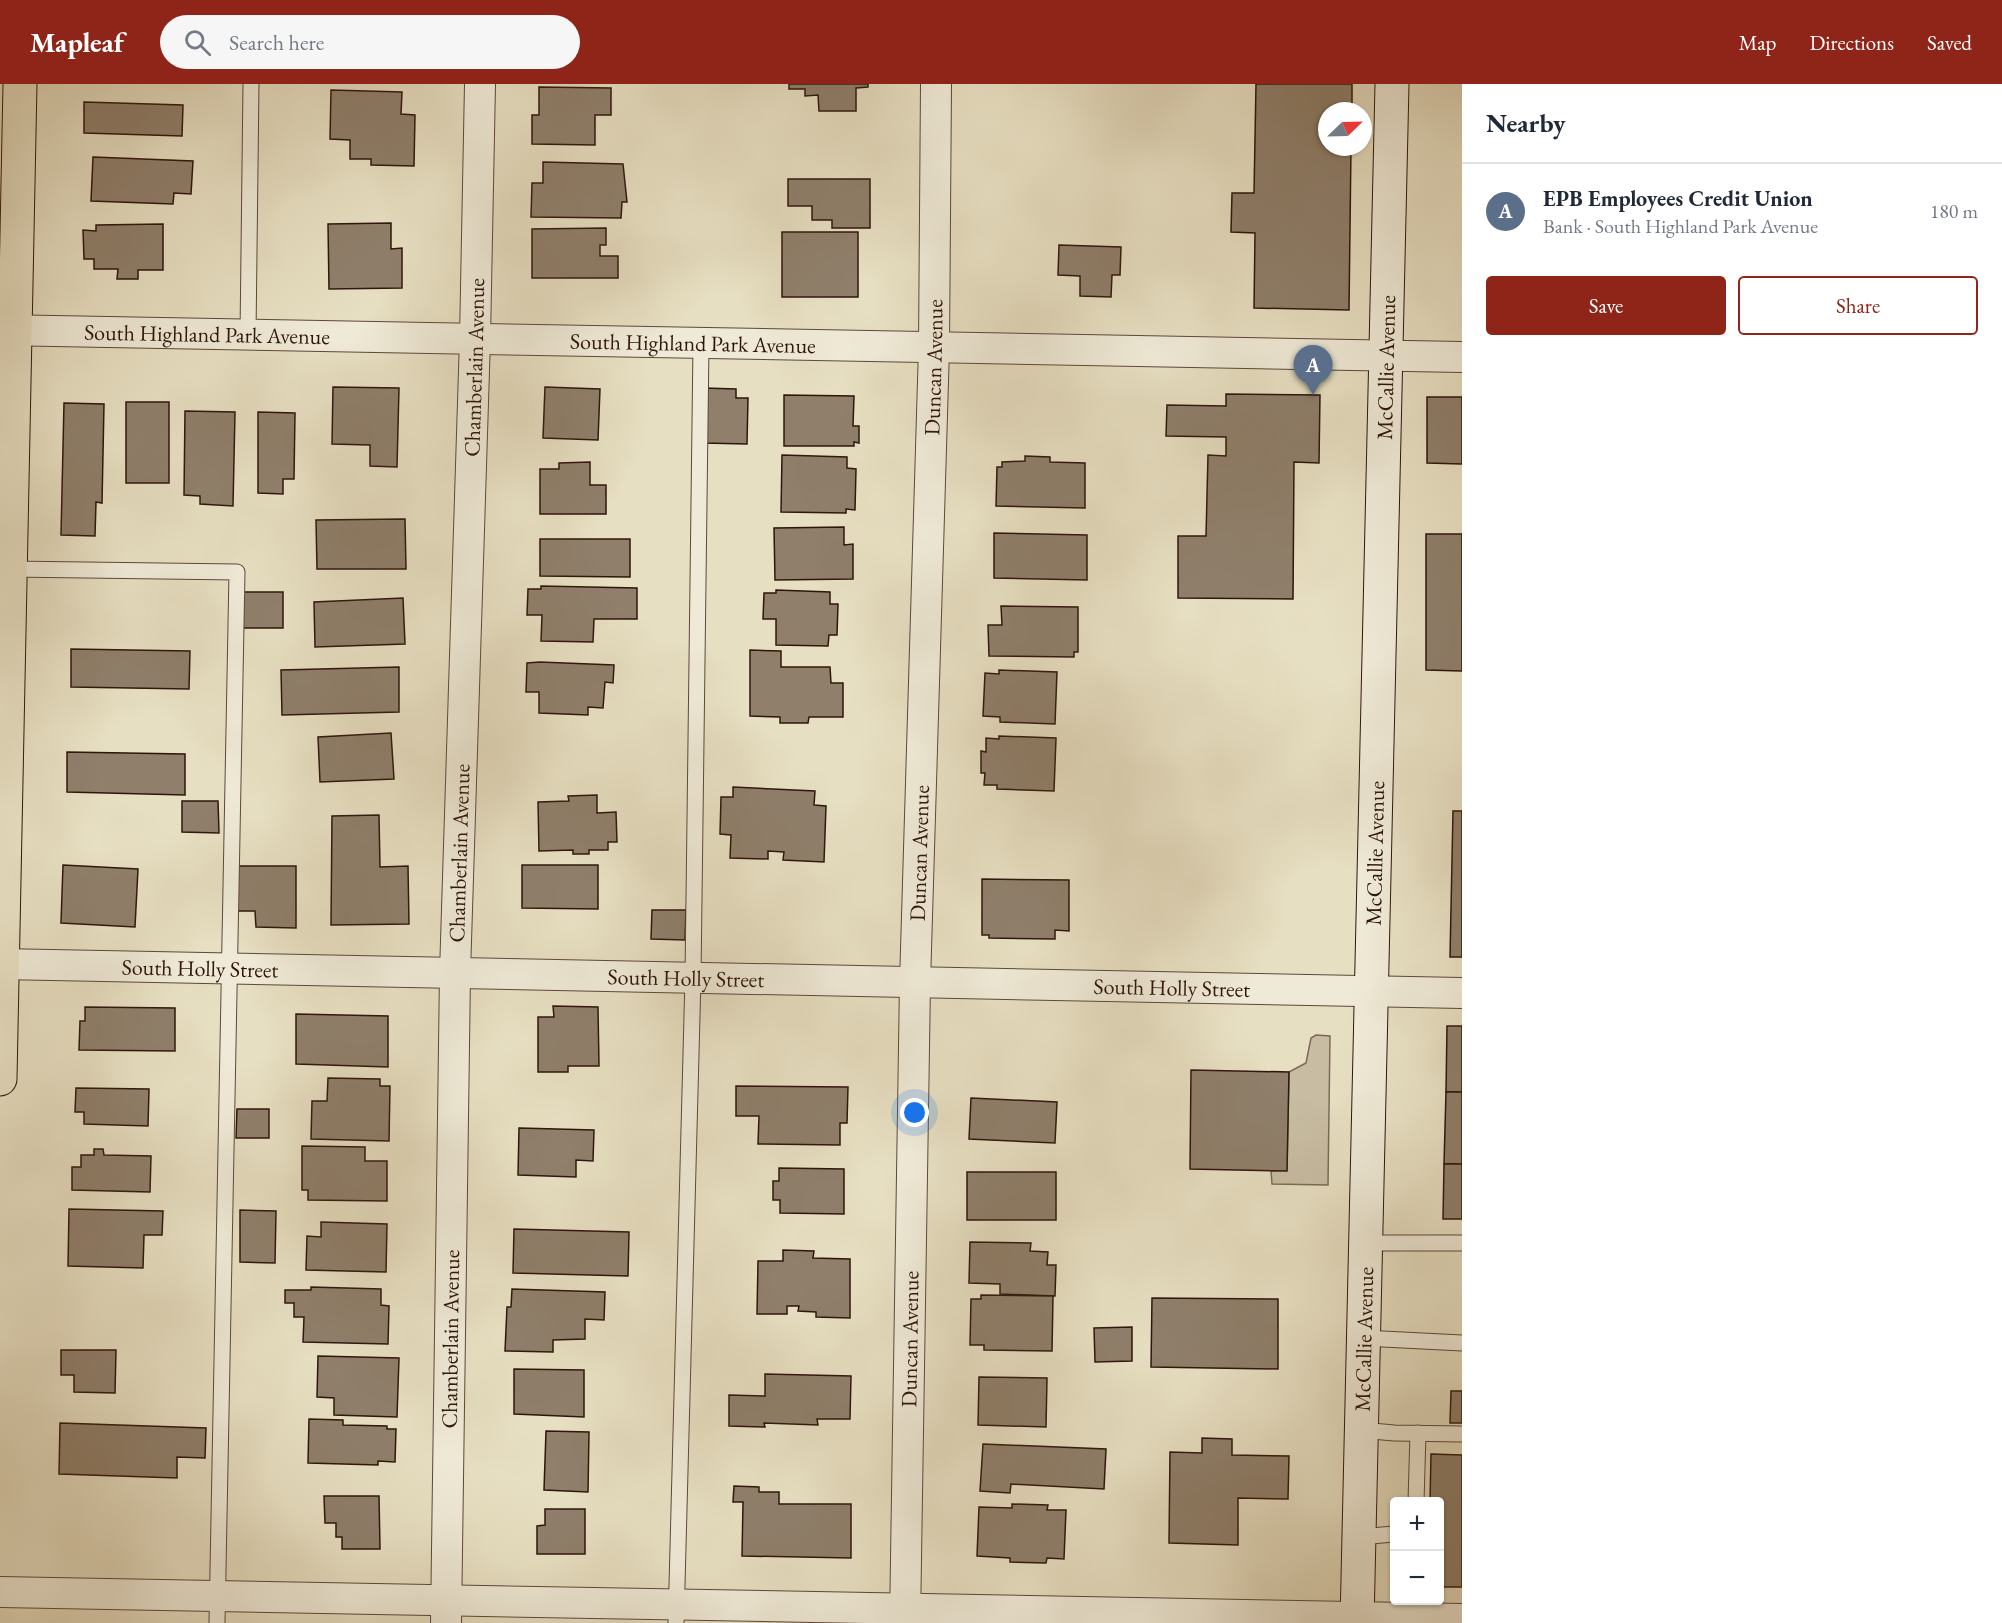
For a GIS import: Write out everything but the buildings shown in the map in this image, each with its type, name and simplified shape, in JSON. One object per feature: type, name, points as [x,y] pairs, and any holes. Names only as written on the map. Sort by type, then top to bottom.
[{"type":"main road","points":[[0,1079],[9,569],[7,330],[20,84]]},
{"type":"main road","name":"McCallie Avenue","points":[[1357,1620],[1392,84]]},
{"type":"street","name":"Chamberlain Avenue","points":[[447,1612],[455,973],[475,339],[480,84]]},
{"type":"street","name":"Duncan Avenue","points":[[905,1616],[915,983],[934,348],[936,84]]},
{"type":"street","name":"South Highland Park Avenue","points":[[7,330],[1462,357]]},
{"type":"street","name":"South Holly Street","points":[[1,964],[1462,993]]},
{"type":"street","points":[[0,1592],[218,1610],[1462,1619]]},
{"type":"lane","points":[[248,335],[250,84]]},
{"type":"lane","points":[[676,1614],[693,978],[701,344]]},
{"type":"lane","points":[[9,569],[237,572],[218,1610]]},
{"type":"lane","points":[[1365,1243],[1462,1243]]},
{"type":"lane","points":[[1364,1338],[1462,1343]]},
{"type":"lane","points":[[1361,1430],[1462,1434]]},
{"type":"lane","points":[[1416,1497],[1418,1433]]},
{"type":"lane","points":[[1359,1537],[1390,1534]]},
{"type":"shaded area","points":[[1316,1035],[1330,1036],[1328,1185],[1272,1184],[1271,1171],[1287,1170],[1289,1072],[1306,1063],[1311,1038]]},
{"type":"place","name":"EPB Employees Credit Union","points":[[1313,395]]}]
